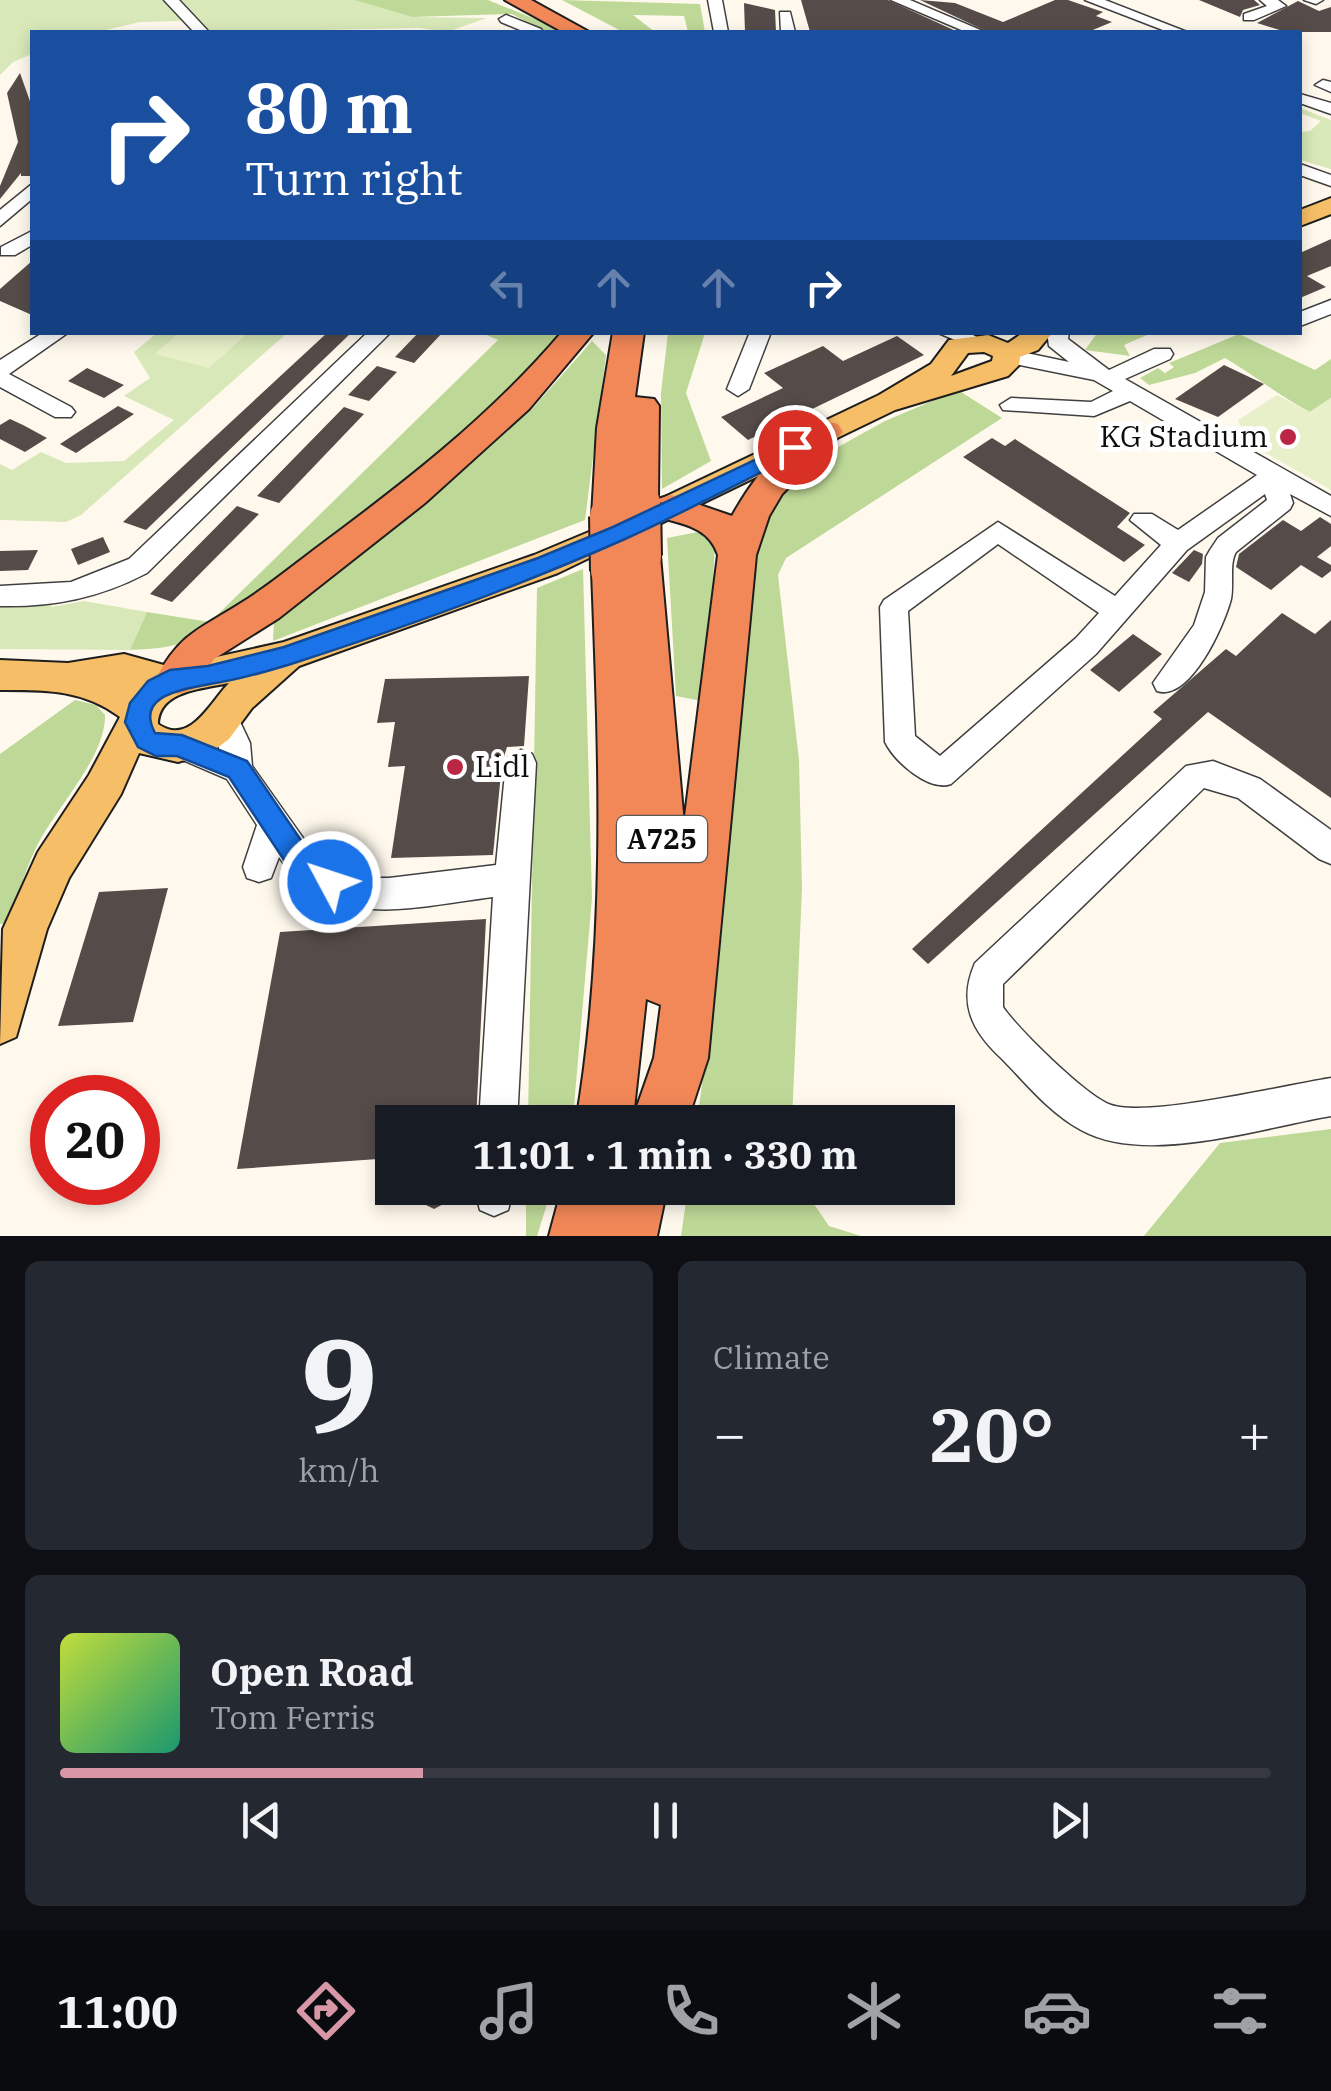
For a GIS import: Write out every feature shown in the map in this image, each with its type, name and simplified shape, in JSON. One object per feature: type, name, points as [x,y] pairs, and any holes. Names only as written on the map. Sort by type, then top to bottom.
[{"type":"highway","points":[[538,0],[595,30]]},
{"type":"highway","points":[[510,10],[572,30]]},
{"type":"highway","points":[[184,678],[188,657],[198,648],[255,614],[455,459],[535,386],[576,335]]},
{"type":"highway","name":"A725","points":[[628,335],[618,393],[640,509]]},
{"type":"highway","name":"A725","points":[[606,1105],[626,922],[626,564],[640,509],[642,406],[653,335]]},
{"type":"highway","name":"A725","points":[[665,1105],[680,1058],[737,555],[750,512],[760,494],[786,464],[826,432]]},
{"type":"highway","points":[[640,509],[718,523],[733,539],[737,555]]},
{"type":"highway","name":"A725","points":[[626,564],[664,881],[662,1004],[650,1105]]},
{"type":"highway","points":[[580,1236],[588,1205]]},
{"type":"highway","points":[[627,1236],[634,1205]]},
{"type":"main road","points":[[1302,218],[1331,205]]},
{"type":"main road","points":[[0,1022],[7,969],[52,866],[107,782],[149,695],[184,678],[286,656],[546,564],[640,509],[826,432],[889,401],[975,350],[1020,335]]},
{"type":"main road","points":[[889,401],[905,400],[975,350],[1028,344],[1037,335]]},
{"type":"main road","points":[[107,782],[175,746],[199,740],[286,656]]},
{"type":"main road","points":[[0,675],[151,671],[223,684],[227,712]]},
{"type":"main road","points":[[72,676],[107,688],[138,716],[146,740],[175,746]]},
{"type":"street","points":[[171,0],[200,30]]},
{"type":"street","points":[[715,0],[720,30]]},
{"type":"street","points":[[898,0],[973,30]]},
{"type":"street","points":[[1092,0],[1174,30]]},
{"type":"street","points":[[1116,6],[1148,0]]},
{"type":"street","points":[[1249,17],[1279,6],[1266,0]]},
{"type":"street","points":[[510,10],[534,30]]},
{"type":"street","points":[[785,15],[788,30]]},
{"type":"street","points":[[1122,30],[1146,20]]},
{"type":"street","points":[[1302,98],[1331,109]]},
{"type":"street","points":[[1302,170],[1331,181]]},
{"type":"street","points":[[0,220],[30,191]]},
{"type":"street","points":[[2,256],[30,238]]},
{"type":"street","points":[[1302,319],[1331,306]]},
{"type":"street","points":[[0,370],[53,335]]},
{"type":"street","points":[[0,596],[70,595],[107,583],[138,566],[378,335]]},
{"type":"street","points":[[738,389],[760,335]]},
{"type":"street","points":[[1058,335],[1057,341],[1066,352],[1104,378],[1331,507]]},
{"type":"street","points":[[975,350],[1104,378],[1162,354]]},
{"type":"street","points":[[0,378],[63,412]]},
{"type":"street","points":[[1010,405],[1094,410],[1130,392]]},
{"type":"street","points":[[1117,612],[998,530],[894,607],[900,742],[940,775],[1086,646],[1117,612],[1178,544],[1273,477]]},
{"type":"street","points":[[1167,683],[1199,647],[1223,583],[1219,557],[1227,545],[1281,503],[1273,477]]},
{"type":"street","points":[[1143,520],[1178,544]]},
{"type":"street","points":[[227,712],[238,769],[301,864],[348,894],[389,894],[511,880]]},
{"type":"street","points":[[175,746],[238,769]]},
{"type":"street","points":[[499,1105],[521,763]]},
{"type":"street","points":[[1331,849],[1234,778],[1212,772],[1197,776],[987,974],[981,996],[986,1018],[1079,1107],[1112,1126],[1148,1126],[1331,1096]]},
{"type":"street","points":[[260,867],[274,823]]},
{"type":"green space","points":[[0,0],[164,0],[181,21],[140,22],[106,30],[30,30],[30,55],[13,62],[0,75]]},
{"type":"green space","points":[[181,0],[354,0],[412,17],[487,18],[453,30],[209,30]]},
{"type":"green space","points":[[354,0],[488,0],[562,30],[541,30],[512,14],[412,17]]},
{"type":"green space","points":[[562,0],[700,4],[705,30],[688,30],[684,16],[633,15],[652,30],[619,30]]},
{"type":"green space","points":[[1302,109],[1331,120],[1331,169],[1302,161],[1302,132],[1310,131],[1321,121],[1302,114]]},
{"type":"green space","points":[[155,335],[285,335],[81,515],[66,522],[0,520],[0,464],[12,470],[41,452],[66,463],[124,461],[174,420],[124,396],[150,378],[134,352]]},
{"type":"green space","points":[[177,335],[246,335],[209,368],[155,354]]},
{"type":"green space","points":[[487,335],[558,335],[496,404],[339,537],[199,635],[183,643],[130,650],[147,612],[210,622],[498,340]]},
{"type":"green space","points":[[668,335],[704,335],[686,393],[711,461],[662,489],[661,393]]},
{"type":"green space","points":[[1096,335],[1147,335],[1124,345],[1130,356],[1085,350]]},
{"type":"green space","points":[[1241,335],[1315,370],[1331,359],[1331,398],[1310,412],[1225,358],[1195,373],[1149,385],[1140,378],[1158,368],[1165,373],[1174,367],[1169,363]]},
{"type":"green space","points":[[592,341],[606,355],[585,520],[273,641],[274,620],[442,488],[532,409]]},
{"type":"green space","points":[[958,390],[1002,418],[786,558],[778,575],[799,760],[802,888],[793,1105],[699,1105],[722,933],[748,574],[768,503],[811,462],[885,421]]},
{"type":"green space","name":"KG Stadium","points":[[1277,395],[1310,412],[1331,398],[1331,490],[1248,443],[1238,420]]},
{"type":"green space","points":[[698,532],[715,543],[707,702],[676,696],[667,538]]},
{"type":"green space","points":[[583,569],[592,898],[574,1105],[528,1105],[537,588]]},
{"type":"green space","points":[[84,601],[147,612],[130,650],[0,649],[0,605],[53,603],[51,607]]},
{"type":"green space","points":[[75,700],[96,705],[105,715],[103,731],[88,766],[35,850],[9,923],[0,924],[0,754]]},
{"type":"green space","points":[[1331,1129],[1331,1236],[1144,1236],[1220,1143]]},
{"type":"green space","points":[[526,1205],[547,1205],[537,1236],[526,1236]]},
{"type":"green space","points":[[686,1205],[815,1205],[829,1226],[861,1236],[681,1236]]},
{"type":"building","points":[[801,0],[888,0],[954,30],[809,30]]},
{"type":"building","points":[[920,0],[955,3],[1003,22],[1055,0],[1068,0],[1103,12],[1096,16],[1112,22],[1093,30],[984,30]]},
{"type":"building","points":[[1199,0],[1254,0],[1260,5],[1243,10],[1240,17]]},
{"type":"building","points":[[1298,1],[1319,11],[1331,7],[1331,32],[1280,30],[1257,23]]},
{"type":"building","points":[[744,3],[775,10],[776,30],[745,30]]},
{"type":"building","points":[[20,73],[30,101],[30,176],[21,173],[0,199],[0,186],[18,142],[7,93]]},
{"type":"building","points":[[1331,239],[1331,266],[1307,276],[1326,287],[1302,297],[1302,252]]},
{"type":"building","points":[[30,263],[30,314],[0,301],[0,289]]},
{"type":"building","points":[[325,335],[349,335],[146,530],[123,522]]},
{"type":"building","points":[[416,335],[440,335],[414,363],[395,357]]},
{"type":"building","points":[[897,336],[924,355],[748,440],[721,417],[783,388],[764,373],[823,346],[843,361]]},
{"type":"building","points":[[1224,365],[1264,384],[1218,417],[1175,399]]},
{"type":"building","points":[[377,366],[397,372],[369,401],[348,395]]},
{"type":"building","points":[[87,368],[124,385],[104,398],[68,381]]},
{"type":"building","points":[[118,406],[134,414],[76,453],[60,444]]},
{"type":"building","points":[[344,407],[364,414],[279,503],[257,496]]},
{"type":"building","points":[[10,419],[47,438],[25,452],[0,439],[0,425]]},
{"type":"building","points":[[992,438],[1005,446],[1015,439],[1130,513],[1117,527],[1145,545],[1124,562],[963,457]]},
{"type":"building","points":[[237,506],[259,514],[172,602],[150,594]]},
{"type":"building","points":[[1320,517],[1331,524],[1331,546],[1317,557],[1331,565],[1331,571],[1322,578],[1301,565],[1271,590],[1236,567],[1239,554],[1283,520],[1301,531]]},
{"type":"building","points":[[103,537],[110,552],[78,565],[71,549]]},
{"type":"building","points":[[38,550],[28,570],[0,571],[0,551]]},
{"type":"building","points":[[1194,550],[1203,554],[1202,564],[1189,582],[1172,573]]},
{"type":"building","points":[[1282,613],[1315,634],[1331,620],[1331,798],[1208,712],[928,964],[912,949],[1162,719],[1153,712],[1226,649],[1236,656]]},
{"type":"building","points":[[1133,634],[1162,654],[1119,692],[1090,670]]},
{"type":"building","name":"Lidl","points":[[529,676],[524,746],[507,747],[502,763],[493,855],[391,858],[405,766],[388,767],[395,722],[377,723],[385,679]]},
{"type":"building","points":[[168,888],[133,1022],[58,1026],[99,892]]},
{"type":"building","points":[[486,919],[477,1105],[375,1105],[375,1159],[237,1169],[280,932]]},
{"type":"place","name":"KG Stadium","points":[[1288,437]]},
{"type":"place","name":"Lidl","points":[[455,767]]},
{"type":"route","points":[[330,882],[301,864],[238,769],[210,761],[182,746],[156,745],[146,740],[137,722],[139,710],[156,688],[178,677],[208,675],[286,656],[546,564],[795,447]]}]
